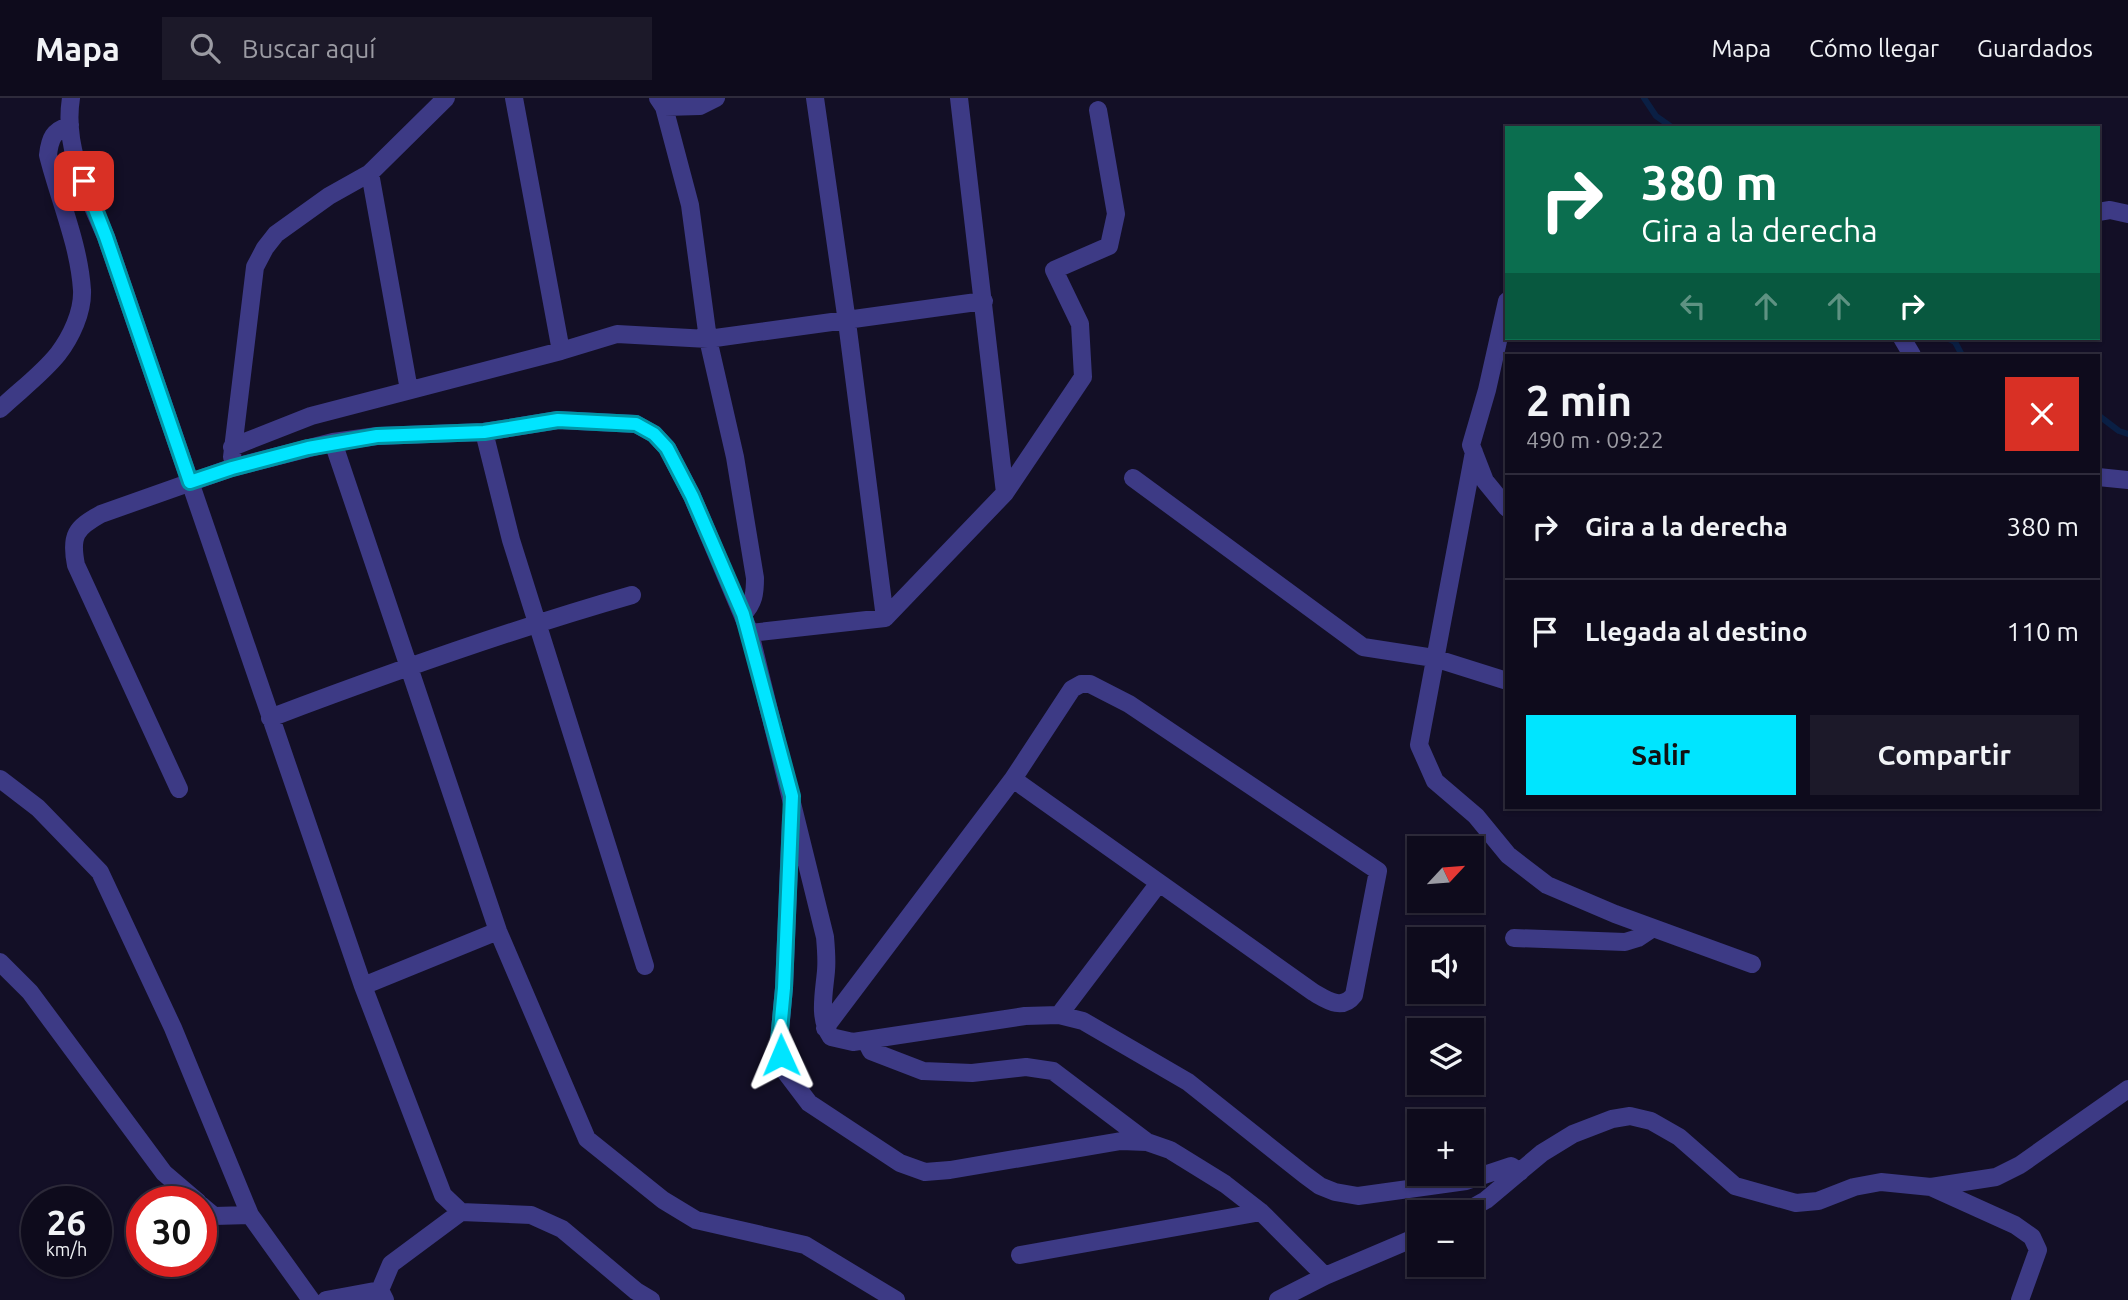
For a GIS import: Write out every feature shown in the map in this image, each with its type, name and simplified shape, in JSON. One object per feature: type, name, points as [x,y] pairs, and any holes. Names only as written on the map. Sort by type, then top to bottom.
[{"type":"street","points":[[71,98],[72,150],[106,237],[363,986],[431,1168],[443,1195],[461,1212]]},
{"type":"street","points":[[232,468],[232,447],[255,267],[265,248],[276,234],[297,218],[370,173],[446,98]]},
{"type":"street","points":[[514,98],[561,351]]},
{"type":"street","points":[[716,98],[700,106],[661,102],[690,205],[708,340],[736,457],[755,578],[755,595],[743,614]]},
{"type":"street","points":[[815,98],[885,618]]},
{"type":"street","points":[[960,98],[1005,493]]},
{"type":"street","points":[[750,633],[885,618],[1005,493],[1083,376],[1080,324],[1054,270],[1109,246],[1116,214],[1098,110]]},
{"type":"street","points":[[0,410],[58,354],[72,331],[79,312],[82,291],[76,256],[48,155],[50,138],[58,129],[70,125]]},
{"type":"street","points":[[370,173],[409,390]]},
{"type":"street","points":[[2100,212],[2110,210],[2128,214]]},
{"type":"street","points":[[232,447],[311,416],[617,334],[708,340],[985,301]]},
{"type":"street","points":[[1505,310],[1487,390],[1471,444],[1485,481],[1505,506]]},
{"type":"street","points":[[179,789],[76,565],[72,548],[82,525],[102,514],[232,468],[334,442],[377,436],[484,432],[558,420],[636,424],[654,434],[667,448],[692,496],[750,633],[825,937],[826,969],[822,1000],[825,1028],[831,1037],[853,1042],[866,1041],[1025,1016],[1059,1015],[1083,1021],[1188,1082],[1305,1175],[1320,1186],[1335,1192],[1358,1196],[1466,1181],[1511,1166],[1520,1172]]},
{"type":"street","points":[[484,432],[511,540],[645,966]]},
{"type":"street","points":[[334,442],[498,931],[587,1139],[663,1200],[696,1220],[805,1245],[896,1300]]},
{"type":"street","points":[[1474,452],[1419,745],[1435,781],[1476,816],[1508,855],[1547,885],[1615,914],[1752,964]]},
{"type":"street","points":[[2100,477],[2128,480]]},
{"type":"street","points":[[1133,478],[1363,647],[1434,658],[1505,680]]},
{"type":"street","points":[[270,718],[538,622],[632,595]]},
{"type":"street","points":[[825,1028],[1013,779],[1072,690],[1081,684],[1090,684],[1129,704],[1378,871],[1354,996],[1348,1003],[1340,1004],[1313,992],[1013,779]]},
{"type":"street","points":[[0,779],[38,808],[100,872],[173,1028],[250,1215],[311,1300]]},
{"type":"street","points":[[792,796],[784,988],[779,1041],[784,1070],[809,1103],[900,1163],[925,1172],[1121,1141],[1147,1142],[1170,1150],[1225,1184],[1261,1212],[1325,1276]]},
{"type":"street","points":[[1059,1015],[1159,883]]},
{"type":"street","points":[[1514,938],[1625,942],[1638,938],[1653,928]]},
{"type":"street","points":[[363,986],[498,931]]},
{"type":"street","points":[[0,962],[30,992],[164,1173],[179,1186]]},
{"type":"street","points":[[866,1041],[871,1051],[923,1071],[972,1073],[1026,1067],[1054,1071],[1147,1142]]},
{"type":"street","points":[[1484,1201],[1542,1153],[1573,1134],[1612,1119],[1630,1116],[1651,1121],[1679,1137],[1735,1186],[1796,1203],[1818,1200],[1854,1187],[1881,1182],[1931,1187],[1987,1179],[2009,1172],[2128,1089]]},
{"type":"street","points":[[1931,1187],[2015,1225],[2032,1237],[2038,1250],[2020,1300]]},
{"type":"street","points":[[326,1300],[383,1295],[391,1264],[461,1212],[531,1215],[562,1229],[636,1291],[651,1300]]},
{"type":"street","points":[[1020,1255],[1261,1212]]},
{"type":"street","points":[[217,1216],[250,1215]]},
{"type":"street","points":[[1278,1300],[1325,1276],[1407,1241]]},
{"type":"waterway","points":[[1644,98],[1656,116],[1670,126]]},
{"type":"waterway","points":[[1951,340],[1961,354]]},
{"type":"waterway","points":[[2100,417],[2119,431],[2128,434]]},
{"type":"route","points":[[84,181],[106,237],[190,482],[232,468],[334,442],[377,436],[484,432],[558,420],[636,424],[654,434],[667,448],[716,549],[750,633],[792,796],[784,988],[779,1041],[781,1055]]}]
